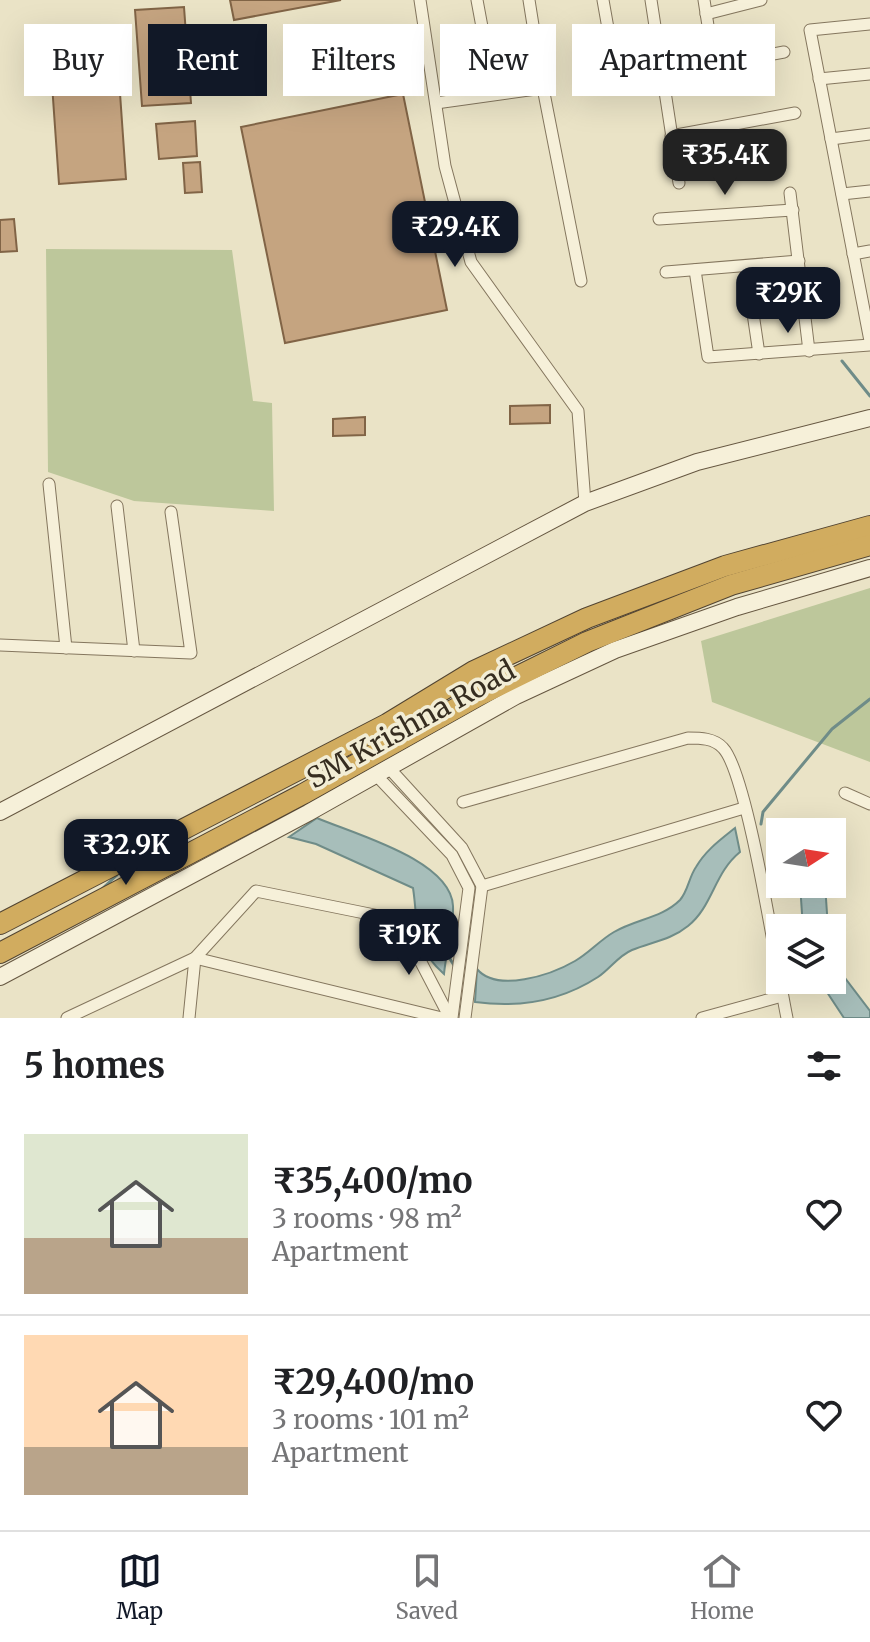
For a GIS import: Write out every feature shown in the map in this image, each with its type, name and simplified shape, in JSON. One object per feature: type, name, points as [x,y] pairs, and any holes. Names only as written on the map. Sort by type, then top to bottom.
[{"type":"highway","name":"SM Krishna Road","points":[[0,924],[387,724],[474,671],[587,618],[728,576],[870,526]]},
{"type":"highway","name":"SM Krishna Road","points":[[0,953],[303,794],[478,696],[728,576],[870,545]]},
{"type":"street","points":[[420,0],[445,166],[471,262],[578,411],[585,503]]},
{"type":"street","points":[[477,0],[481,24]]},
{"type":"street","points":[[529,0],[533,24]]},
{"type":"street","points":[[603,0],[607,24]]},
{"type":"street","points":[[651,0],[655,24]]},
{"type":"street","points":[[704,0],[708,24]]},
{"type":"street","points":[[706,14],[761,0]]},
{"type":"street","points":[[695,270],[708,357],[809,351],[870,343],[866,295],[853,254],[810,30],[870,24]]},
{"type":"street","points":[[775,54],[784,52]]},
{"type":"street","points":[[819,79],[870,74]]},
{"type":"street","points":[[436,103],[486,96]]},
{"type":"street","points":[[545,96],[581,281]]},
{"type":"street","points":[[665,96],[679,183]]},
{"type":"street","points":[[671,136],[795,113]]},
{"type":"street","points":[[831,139],[870,134]]},
{"type":"street","points":[[842,194],[870,191]]},
{"type":"street","points":[[790,193],[809,351]]},
{"type":"street","points":[[659,219],[793,210]]},
{"type":"street","points":[[853,254],[870,251]]},
{"type":"street","points":[[666,272],[799,261]]},
{"type":"street","points":[[746,266],[759,354]]},
{"type":"street","points":[[0,812],[585,503],[697,462],[870,418]]},
{"type":"street","points":[[49,484],[66,648]]},
{"type":"street","points":[[117,506],[134,651]]},
{"type":"street","points":[[0,645],[191,653],[171,512]]},
{"type":"street","name":"SM Krishna Road","points":[[0,977],[282,827],[516,696],[586,663],[737,607],[870,568]]},
{"type":"street","points":[[463,802],[688,738],[707,739],[722,746],[731,760],[744,808],[787,1018]]},
{"type":"street","points":[[382,771],[462,848],[482,886],[465,1018]]},
{"type":"street","points":[[382,771],[452,855],[469,888],[451,1018]]},
{"type":"street","points":[[845,793],[870,804]]},
{"type":"street","points":[[482,886],[744,808]]},
{"type":"street","points":[[73,1017],[195,958],[256,891],[399,920],[451,1018]]},
{"type":"street","points":[[189,1018],[195,958]]},
{"type":"street","points":[[195,958],[442,1018]]},
{"type":"street","points":[[704,1018],[782,996]]},
{"type":"green space","points":[[46,249],[232,250],[253,401],[272,403],[274,511],[134,501],[48,472]]},
{"type":"green space","points":[[870,588],[870,762],[712,702],[701,641]]},
{"type":"water","points":[[317,818],[398,851],[436,875],[448,890],[453,906],[444,974],[421,944],[413,888],[316,844],[289,837]]},
{"type":"water","points":[[735,828],[740,852],[724,870],[703,909],[681,931],[627,953],[598,977],[569,992],[523,1003],[475,1002],[477,969],[497,980],[510,981],[552,972],[575,961],[614,932],[673,906],[683,896],[704,855]]},
{"type":"water","points":[[801,898],[826,898],[827,914],[802,914]]},
{"type":"water","points":[[846,979],[870,1011],[870,1018],[844,1018],[828,994],[846,994]]},
{"type":"building","points":[[230,0],[341,0],[234,20]]},
{"type":"building","points":[[184,7],[185,24],[148,24],[148,96],[190,96],[191,103],[142,106],[135,10]]},
{"type":"building","points":[[53,96],[120,96],[126,179],[59,184]]},
{"type":"building","points":[[403,96],[447,310],[285,343],[241,127]]},
{"type":"building","points":[[195,121],[197,156],[159,159],[156,124]]},
{"type":"building","points":[[200,162],[202,192],[185,193],[183,163]]},
{"type":"building","points":[[14,219],[17,251],[0,252],[0,220]]},
{"type":"building","points":[[550,405],[550,423],[510,424],[510,406]]},
{"type":"building","points":[[365,417],[365,435],[333,436],[333,419]]},
{"type":"waterway","points":[[842,361],[870,396]]},
{"type":"waterway","points":[[761,824],[763,812],[832,729],[870,699]]},
{"type":"waterway","points":[[129,867],[149,864]]},
{"type":"waterway","points":[[102,889],[117,875]]},
{"type":"waterway","points":[[444,949],[455,967]]}]
